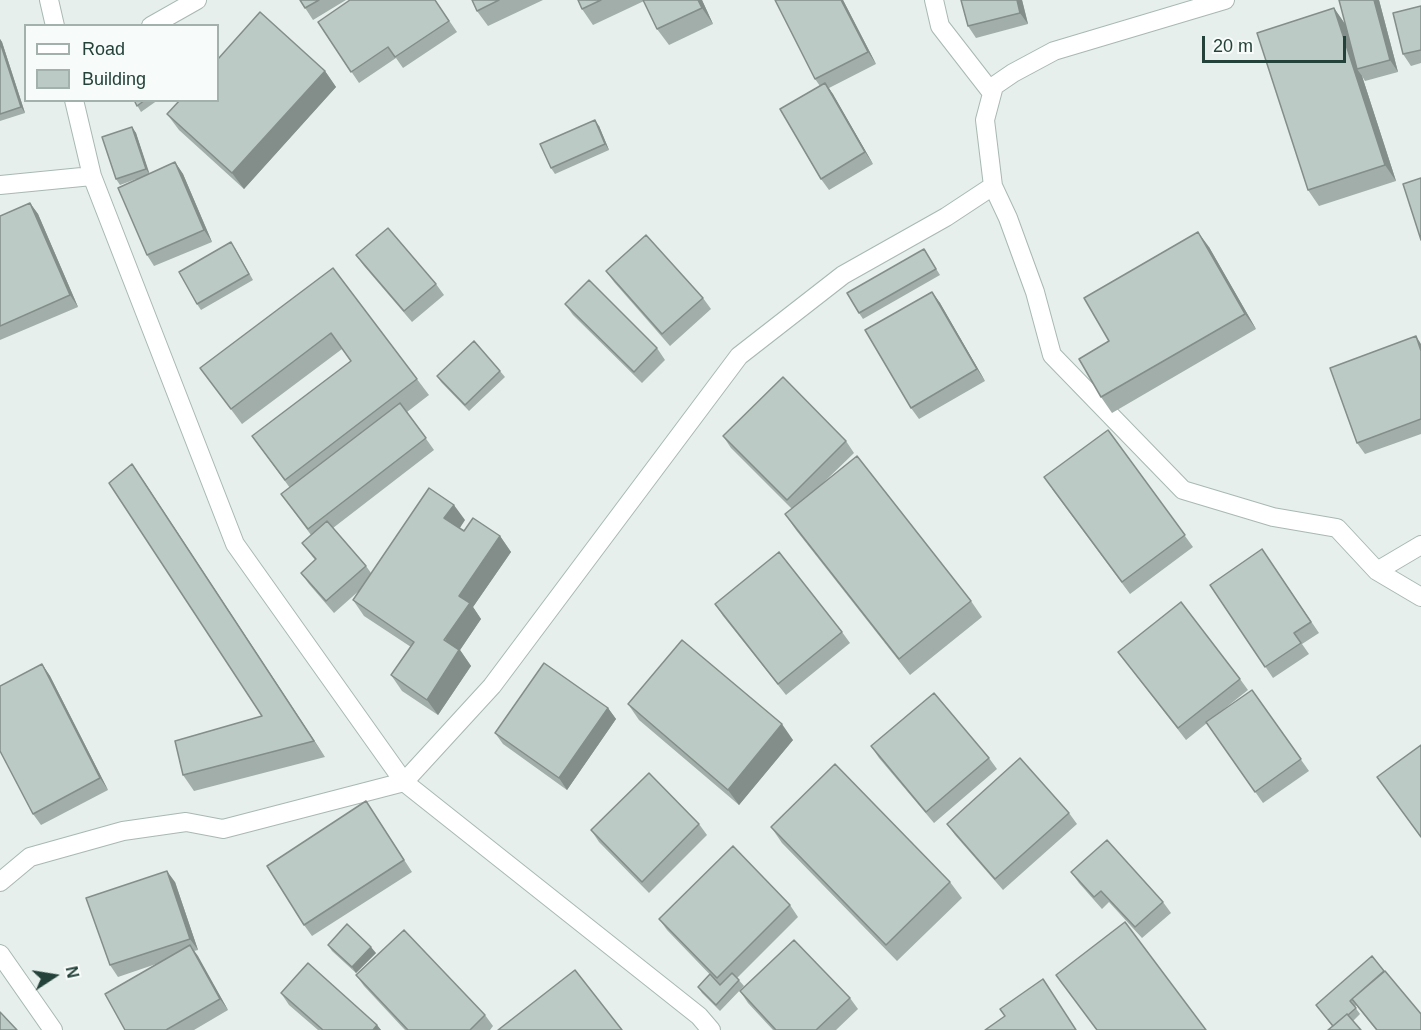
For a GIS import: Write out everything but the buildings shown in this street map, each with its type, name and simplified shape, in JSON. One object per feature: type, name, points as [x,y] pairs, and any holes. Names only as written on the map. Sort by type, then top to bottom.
[{"type":"street","points":[[49,0],[55,24]]},
{"type":"street","points":[[154,24],[196,0]]},
{"type":"street","points":[[934,0],[940,26],[992,93]]},
{"type":"street","points":[[1225,0],[1054,51],[994,86],[985,120],[993,186],[1008,218],[1035,292],[1052,355],[1183,490],[1273,517],[1337,528],[1377,571],[1421,597]]},
{"type":"street","points":[[74,102],[92,176],[235,544],[404,782],[699,1016],[711,1030]]},
{"type":"street","points":[[0,185],[92,176]]},
{"type":"street","points":[[0,882],[30,857],[123,831],[186,822],[223,829],[404,782],[492,686],[739,356],[843,275],[946,217],[993,186]]},
{"type":"street","points":[[1377,571],[1421,545]]},
{"type":"street","points":[[0,954],[53,1030]]}]
